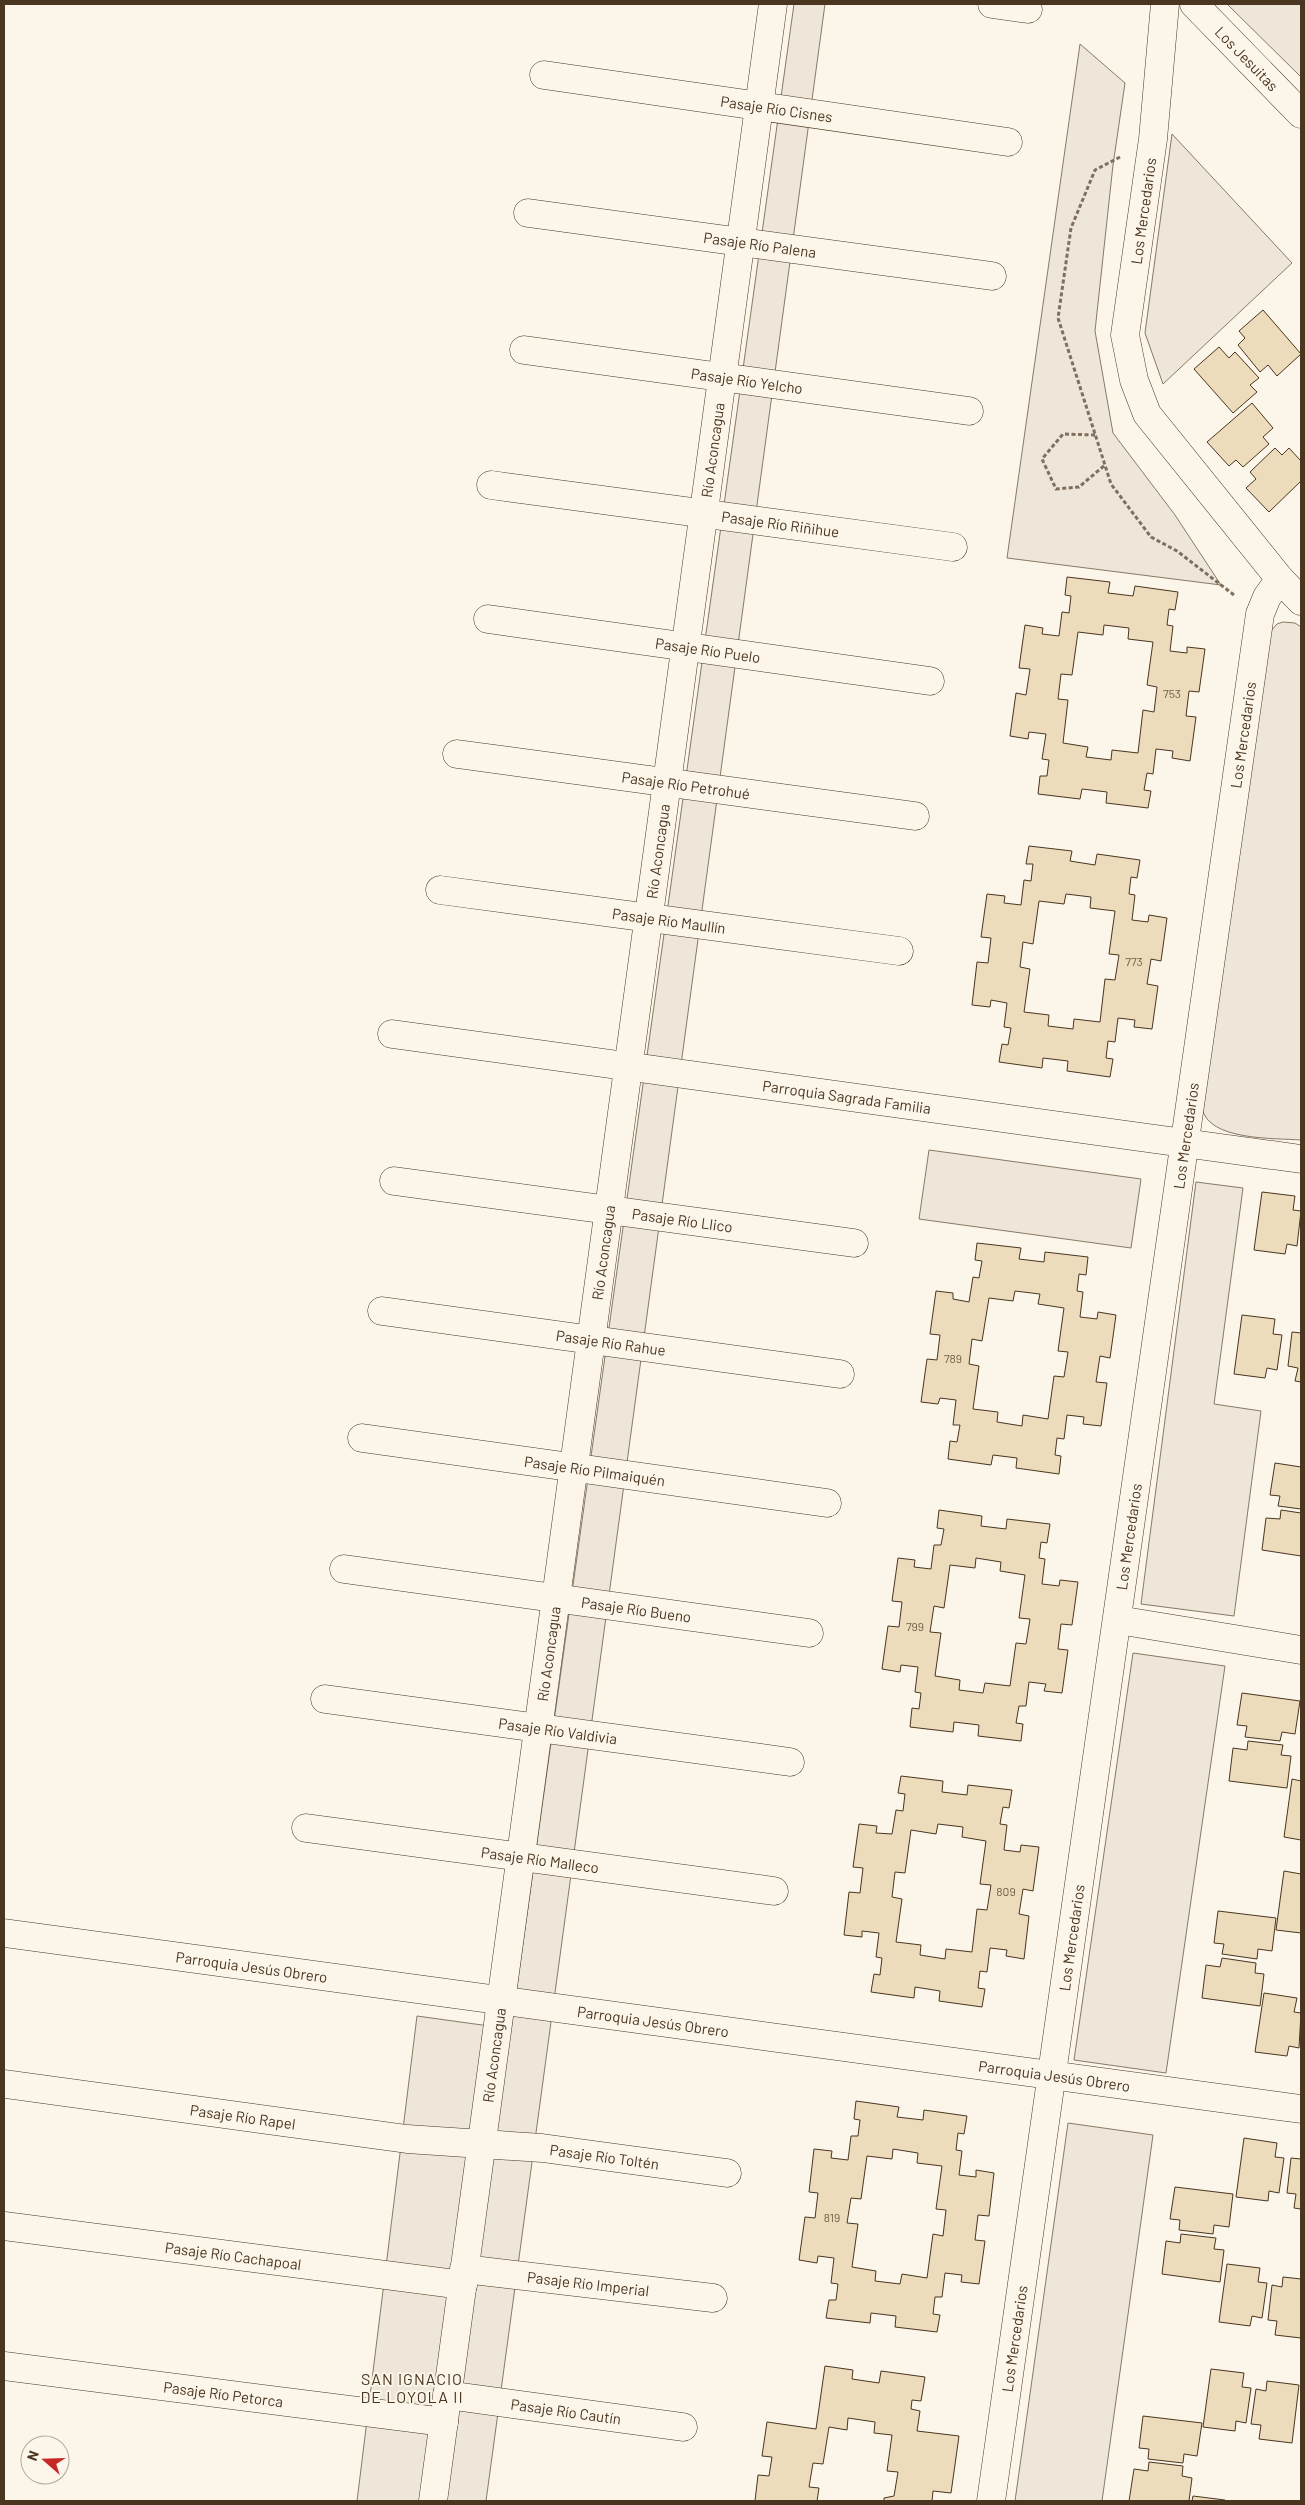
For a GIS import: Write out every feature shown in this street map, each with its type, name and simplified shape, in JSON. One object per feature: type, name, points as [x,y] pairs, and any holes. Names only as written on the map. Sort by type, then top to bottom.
[{"type":"street","name":"Río Aconcagua","points":[[433,2501],[773,4]]},
{"type":"street","points":[[992,4],[1028,9]]},
{"type":"street","name":"Los Mercedarios","points":[[1165,4],[1153,139],[1125,335],[1134,380],[1147,414],[1280,579],[1301,601]]},
{"type":"street","name":"Los Jesuitas","points":[[1194,4],[1301,114]]},
{"type":"street","name":"Pasaje Río Cisnes","points":[[544,75],[1008,142]]},
{"type":"street","name":"Pasaje Río Palena","points":[[528,214],[992,276]]},
{"type":"street","name":"Pasaje Río Yelcho","points":[[524,350],[969,411]]},
{"type":"street","name":"Pasaje Río Riñihue","points":[[491,485],[953,547]]},
{"type":"street","name":"Los Mercedarios","points":[[991,2501],[1260,614],[1267,597],[1280,579]]},
{"type":"street","name":"Pasaje Río Puelo","points":[[488,619],[930,681]]},
{"type":"street","name":"Pasaje Río Petrohué","points":[[457,754],[915,816]]},
{"type":"street","name":"Pasaje Río Maullín","points":[[440,890],[899,951]]},
{"type":"street","name":"Parroquia Sagrada Familia","points":[[392,1034],[1301,1159]]},
{"type":"street","name":"Pasaje Río Llico","points":[[394,1181],[854,1243]]},
{"type":"street","name":"Pasaje Río Rahue","points":[[382,1311],[840,1374]]},
{"type":"street","name":"Pasaje Río Pilmaiquén","points":[[362,1438],[827,1503]]},
{"type":"street","name":"Pasaje Río Bueno","points":[[344,1569],[809,1633]]},
{"type":"street","points":[[1118,1620],[1301,1650]]},
{"type":"street","name":"Pasaje Río Valdivia","points":[[326,1698],[790,1762]]},
{"type":"street","name":"Pasaje Río Malleco","points":[[306,1828],[774,1891]]},
{"type":"street","name":"Parroquia Jesús Obrero","points":[[4,1933],[1301,2109]]},
{"type":"street","name":"Pasaje Río Rapel","points":[[6,2084],[407,2139],[481,2144]]},
{"type":"street","name":"Pasaje Río Toltén","points":[[481,2144],[542,2148],[727,2173]]},
{"type":"street","name":"Pasaje Río Cachapoal","points":[[4,2226],[463,2277]]},
{"type":"street","name":"Pasaje Río Imperial","points":[[463,2277],[713,2298]]},
{"type":"street","name":"Pasaje Río Petorca","points":[[4,2366],[444,2422]]},
{"type":"street","name":"Pasaje Río Cautín","points":[[447,2395],[684,2427]]},
{"type":"path","points":[[1095,435],[1063,434],[1042,459],[1056,489],[1079,487],[1105,465]]},
{"type":"shaded area","points":[[794,4],[825,4],[486,2501],[357,2501],[417,2016],[511,2029]]},
{"type":"shaded area","points":[[1227,4],[1301,4],[1301,77]]},
{"type":"shaded area","points":[[1080,44],[1125,83],[1113,165],[1095,331],[1113,433],[1175,515],[1221,585],[1007,558]]},
{"type":"shaded area","points":[[1172,134],[1292,263],[1163,384],[1145,333]]},
{"type":"shaded area","points":[[1283,622],[1295,623],[1301,627],[1301,1140],[1260,1138],[1229,1132],[1216,1127],[1207,1119],[1202,1108],[1269,633],[1277,624]]},
{"type":"shaded area","points":[[929,1150],[1141,1179],[1131,1248],[919,1219]]},
{"type":"shaded area","points":[[1196,1182],[1243,1188],[1214,1404],[1261,1411],[1234,1616],[1141,1604]]},
{"type":"shaded area","points":[[1133,1653],[1225,1666],[1166,2073],[1074,2060]]},
{"type":"shaded area","points":[[1068,2123],[1153,2135],[1102,2501],[1015,2501]]},
{"type":"building","points":[[1263,310],[1301,354],[1277,376],[1268,365],[1260,372],[1238,345],[1245,338],[1239,331]]},
{"type":"building","points":[[1219,347],[1229,358],[1235,352],[1259,378],[1250,385],[1257,392],[1233,413],[1194,369]]},
{"type":"building","points":[[1252,403],[1273,428],[1263,437],[1269,444],[1243,467],[1236,460],[1229,466],[1207,442]]},
{"type":"building","points":[[1275,448],[1282,455],[1289,448],[1301,461],[1301,481],[1269,512],[1246,488],[1256,479],[1250,472]]},
{"type":"building","points":[[1067,577],[1110,582],[1108,593],[1133,596],[1135,586],[1178,592],[1175,610],[1169,609],[1167,625],[1173,626],[1170,651],[1187,653],[1187,647],[1205,649],[1199,692],[1189,691],[1186,716],[1196,717],[1190,761],[1172,758],[1173,751],[1156,749],[1153,774],[1147,773],[1144,790],[1151,791],[1148,808],[1106,803],[1107,792],[1082,789],[1080,799],[1038,794],[1040,776],[1047,776],[1049,760],[1042,759],[1046,734],[1029,732],[1028,739],[1010,736],[1016,693],[1026,695],[1030,669],[1019,668],[1025,625],[1043,628],[1042,634],[1059,636],[1062,612],[1069,613],[1071,596],[1065,595]],"holes":[[[1104,625],[1129,628],[1128,639],[1153,642],[1147,685],[1157,687],[1154,712],[1143,710],[1138,753],[1112,750],[1111,760],[1086,757],[1088,747],[1063,743],[1068,700],[1058,699],[1061,674],[1072,675],[1078,632],[1103,635]]]},
{"type":"building","points":[[1029,846],[1072,851],[1070,861],[1095,865],[1097,854],[1140,860],[1137,878],[1131,877],[1129,894],[1135,895],[1132,920],[1148,922],[1149,915],[1167,918],[1161,961],[1151,959],[1147,984],[1158,986],[1152,1029],[1134,1027],[1135,1020],[1118,1018],[1115,1042],[1108,1041],[1106,1058],[1113,1059],[1110,1077],[1067,1071],[1068,1061],[1043,1058],[1042,1068],[999,1062],[1002,1044],[1008,1045],[1011,1028],[1004,1027],[1007,1003],[991,1000],[990,1007],[972,1005],[977,962],[988,963],[991,938],[981,937],[987,894],[1005,896],[1004,903],[1021,905],[1024,880],[1031,881],[1033,864],[1026,864]],"holes":[[[1066,894],[1091,897],[1090,908],[1115,911],[1109,954],[1119,955],[1115,980],[1105,979],[1100,1022],[1074,1019],[1073,1029],[1048,1026],[1049,1015],[1024,1012],[1030,969],[1020,967],[1023,942],[1033,944],[1039,901],[1064,904]]]},
{"type":"building","points":[[1262,1192],[1295,1196],[1293,1210],[1301,1211],[1297,1246],[1287,1244],[1285,1254],[1254,1250]]},
{"type":"building","points":[[977,1243],[1021,1248],[1019,1259],[1044,1262],[1045,1252],[1088,1257],[1086,1275],[1079,1274],[1077,1291],[1083,1292],[1080,1317],[1097,1319],[1098,1312],[1116,1315],[1110,1358],[1100,1356],[1096,1382],[1107,1383],[1101,1426],[1083,1424],[1084,1417],[1067,1415],[1064,1439],[1057,1438],[1055,1455],[1061,1456],[1059,1474],[1016,1468],[1017,1458],[993,1455],[991,1465],[948,1459],[950,1441],[957,1442],[960,1425],[953,1425],[956,1400],[940,1398],[938,1404],[921,1402],[927,1359],[937,1360],[940,1335],[930,1334],[936,1291],[953,1293],[953,1299],[969,1302],[973,1277],[979,1278],[982,1261],[975,1260]],"holes":[[[1015,1291],[1040,1294],[1038,1304],[1064,1308],[1058,1351],[1068,1352],[1064,1377],[1054,1376],[1048,1419],[1023,1415],[1022,1426],[997,1422],[998,1412],[973,1409],[979,1366],[969,1364],[972,1339],[982,1341],[989,1298],[1013,1301]]]},
{"type":"building","points":[[1242,1315],[1275,1319],[1273,1334],[1282,1335],[1277,1370],[1267,1368],[1265,1378],[1234,1374]]},
{"type":"building","points":[[1292,1332],[1301,1333],[1301,1382],[1295,1381],[1298,1368],[1288,1366]]},
{"type":"building","points":[[1275,1463],[1301,1467],[1301,1509],[1278,1506],[1280,1496],[1270,1495]]},
{"type":"building","points":[[939,1510],[982,1516],[981,1526],[1006,1529],[1007,1519],[1050,1524],[1047,1543],[1041,1542],[1039,1558],[1045,1559],[1042,1584],[1059,1586],[1060,1580],[1078,1582],[1072,1625],[1061,1624],[1058,1649],[1068,1650],[1062,1693],[1044,1691],[1046,1684],[1029,1682],[1026,1706],[1019,1706],[1016,1723],[1023,1724],[1021,1741],[978,1736],[979,1725],[954,1722],[953,1732],[910,1727],[912,1708],[919,1709],[921,1693],[915,1692],[918,1667],[901,1665],[900,1672],[882,1669],[888,1626],[899,1627],[902,1602],[892,1601],[898,1558],[915,1560],[914,1567],[931,1569],[934,1545],[941,1545],[944,1529],[937,1528]],"holes":[[[976,1558],[1001,1562],[1000,1571],[1025,1575],[1019,1618],[1030,1619],[1026,1644],[1016,1643],[1010,1686],[985,1683],[983,1693],[959,1690],[960,1680],[935,1676],[941,1633],[930,1632],[934,1606],[944,1608],[950,1565],[975,1568]]]},
{"type":"building","points":[[1281,1510],[1301,1513],[1301,1556],[1262,1550],[1266,1518],[1280,1519]]},
{"type":"building","points":[[1242,1693],[1300,1701],[1295,1734],[1282,1732],[1280,1741],[1245,1737],[1247,1726],[1237,1725]]},
{"type":"building","points":[[1248,1741],[1283,1745],[1281,1755],[1291,1756],[1287,1788],[1229,1781],[1233,1748],[1247,1750]]},
{"type":"building","points":[[901,1776],[943,1781],[942,1792],[967,1795],[968,1785],[1012,1790],[1009,1808],[1003,1807],[1000,1824],[1007,1825],[1004,1850],[1020,1852],[1021,1845],[1039,1847],[1033,1891],[1023,1889],[1019,1914],[1029,1916],[1024,1959],[1006,1956],[1007,1950],[990,1948],[987,1972],[980,1971],[978,1988],[985,1989],[982,2007],[939,2001],[940,1991],[915,1987],[914,1998],[871,1992],[874,1974],[880,1975],[882,1958],[876,1957],[879,1933],[862,1931],[862,1937],[844,1935],[849,1892],[860,1893],[863,1868],[853,1867],[859,1824],[877,1826],[876,1833],[892,1834],[896,1810],[903,1811],[905,1794],[898,1793]],"holes":[[[938,1824],[963,1827],[962,1837],[986,1841],[980,1884],[991,1885],[987,1910],[977,1909],[972,1952],[946,1949],[945,1959],[920,1955],[921,1945],[896,1942],[902,1899],[892,1897],[895,1872],[905,1873],[911,1830],[936,1834]]]},
{"type":"building","points":[[1292,1779],[1301,1781],[1301,1840],[1284,1837]]},
{"type":"building","points":[[1284,1871],[1301,1874],[1301,1933],[1276,1930]]},
{"type":"building","points":[[1218,1911],[1276,1918],[1272,1951],[1258,1949],[1257,1959],[1222,1954],[1224,1944],[1214,1943]]},
{"type":"building","points":[[1222,1958],[1256,1963],[1255,1973],[1264,1974],[1260,2006],[1202,1998],[1206,1965],[1220,1967]]},
{"type":"building","points":[[1264,1993],[1297,1998],[1294,2012],[1301,2013],[1299,2048],[1289,2046],[1287,2056],[1255,2052]]},
{"type":"building","points":[[856,2101],[899,2107],[897,2117],[923,2120],[924,2110],[967,2116],[964,2134],[958,2133],[956,2150],[962,2151],[959,2175],[976,2177],[976,2170],[994,2173],[989,2216],[978,2215],[975,2240],[985,2241],[979,2284],[961,2282],[962,2275],[945,2273],[942,2297],[935,2297],[933,2314],[940,2315],[937,2332],[895,2327],[896,2316],[871,2313],[870,2323],[826,2318],[829,2300],[836,2300],[838,2284],[831,2283],[834,2258],[818,2256],[817,2263],[799,2260],[805,2217],[815,2218],[818,2193],[809,2192],[814,2149],[832,2151],[831,2158],[848,2160],[851,2136],[858,2136],[860,2120],[854,2119]],"holes":[[[893,2149],[918,2153],[917,2163],[942,2166],[936,2209],[946,2210],[943,2236],[933,2234],[927,2278],[902,2274],[900,2284],[875,2281],[876,2271],[852,2267],[858,2224],[847,2223],[851,2198],[861,2199],[867,2156],[892,2159]]]},
{"type":"building","points":[[1244,2138],[1277,2143],[1275,2157],[1284,2158],[1279,2193],[1269,2191],[1268,2201],[1236,2197]]},
{"type":"building","points":[[1291,2158],[1301,2159],[1301,2209],[1294,2208],[1296,2194],[1287,2193]]},
{"type":"building","points":[[1175,2187],[1233,2194],[1229,2227],[1214,2225],[1213,2234],[1179,2230],[1180,2220],[1170,2219]]},
{"type":"building","points":[[1181,2234],[1216,2238],[1214,2249],[1224,2250],[1220,2282],[1162,2274],[1166,2241],[1180,2243]]},
{"type":"building","points":[[1227,2264],[1260,2268],[1258,2282],[1267,2283],[1262,2318],[1252,2316],[1250,2326],[1219,2322]]},
{"type":"building","points":[[1283,2277],[1301,2279],[1301,2338],[1275,2335],[1277,2321],[1268,2320],[1272,2285],[1282,2287]]},
{"type":"building","points":[[825,2366],[853,2370],[852,2379],[879,2383],[881,2371],[925,2377],[921,2401],[912,2400],[911,2409],[920,2411],[917,2431],[959,2436],[951,2493],[933,2491],[932,2501],[884,2501],[884,2498],[894,2496],[898,2472],[887,2471],[892,2435],[874,2433],[875,2422],[848,2418],[847,2430],[829,2427],[823,2464],[813,2463],[809,2487],[819,2488],[817,2501],[755,2501],[758,2475],[769,2476],[772,2457],[762,2456],[767,2422],[816,2429]]},
{"type":"building","points":[[1211,2369],[1244,2373],[1242,2387],[1251,2388],[1246,2423],[1236,2421],[1235,2431],[1203,2427]]},
{"type":"building","points":[[1267,2381],[1299,2385],[1292,2443],[1259,2439],[1261,2425],[1251,2424],[1256,2389],[1266,2391]]},
{"type":"building","points":[[1143,2416],[1202,2423],[1197,2456],[1184,2454],[1183,2463],[1148,2459],[1149,2449],[1139,2448]]},
{"type":"building","points":[[1149,2462],[1183,2466],[1182,2476],[1192,2478],[1189,2501],[1129,2501],[1134,2469],[1148,2471]]},
{"type":"building","points":[[1193,2496],[1225,2500],[1225,2501],[1192,2501]]},
{"type":"district","name":"SAN IGNACIO DE LOYOLA II","points":[[412,2387]]}]
